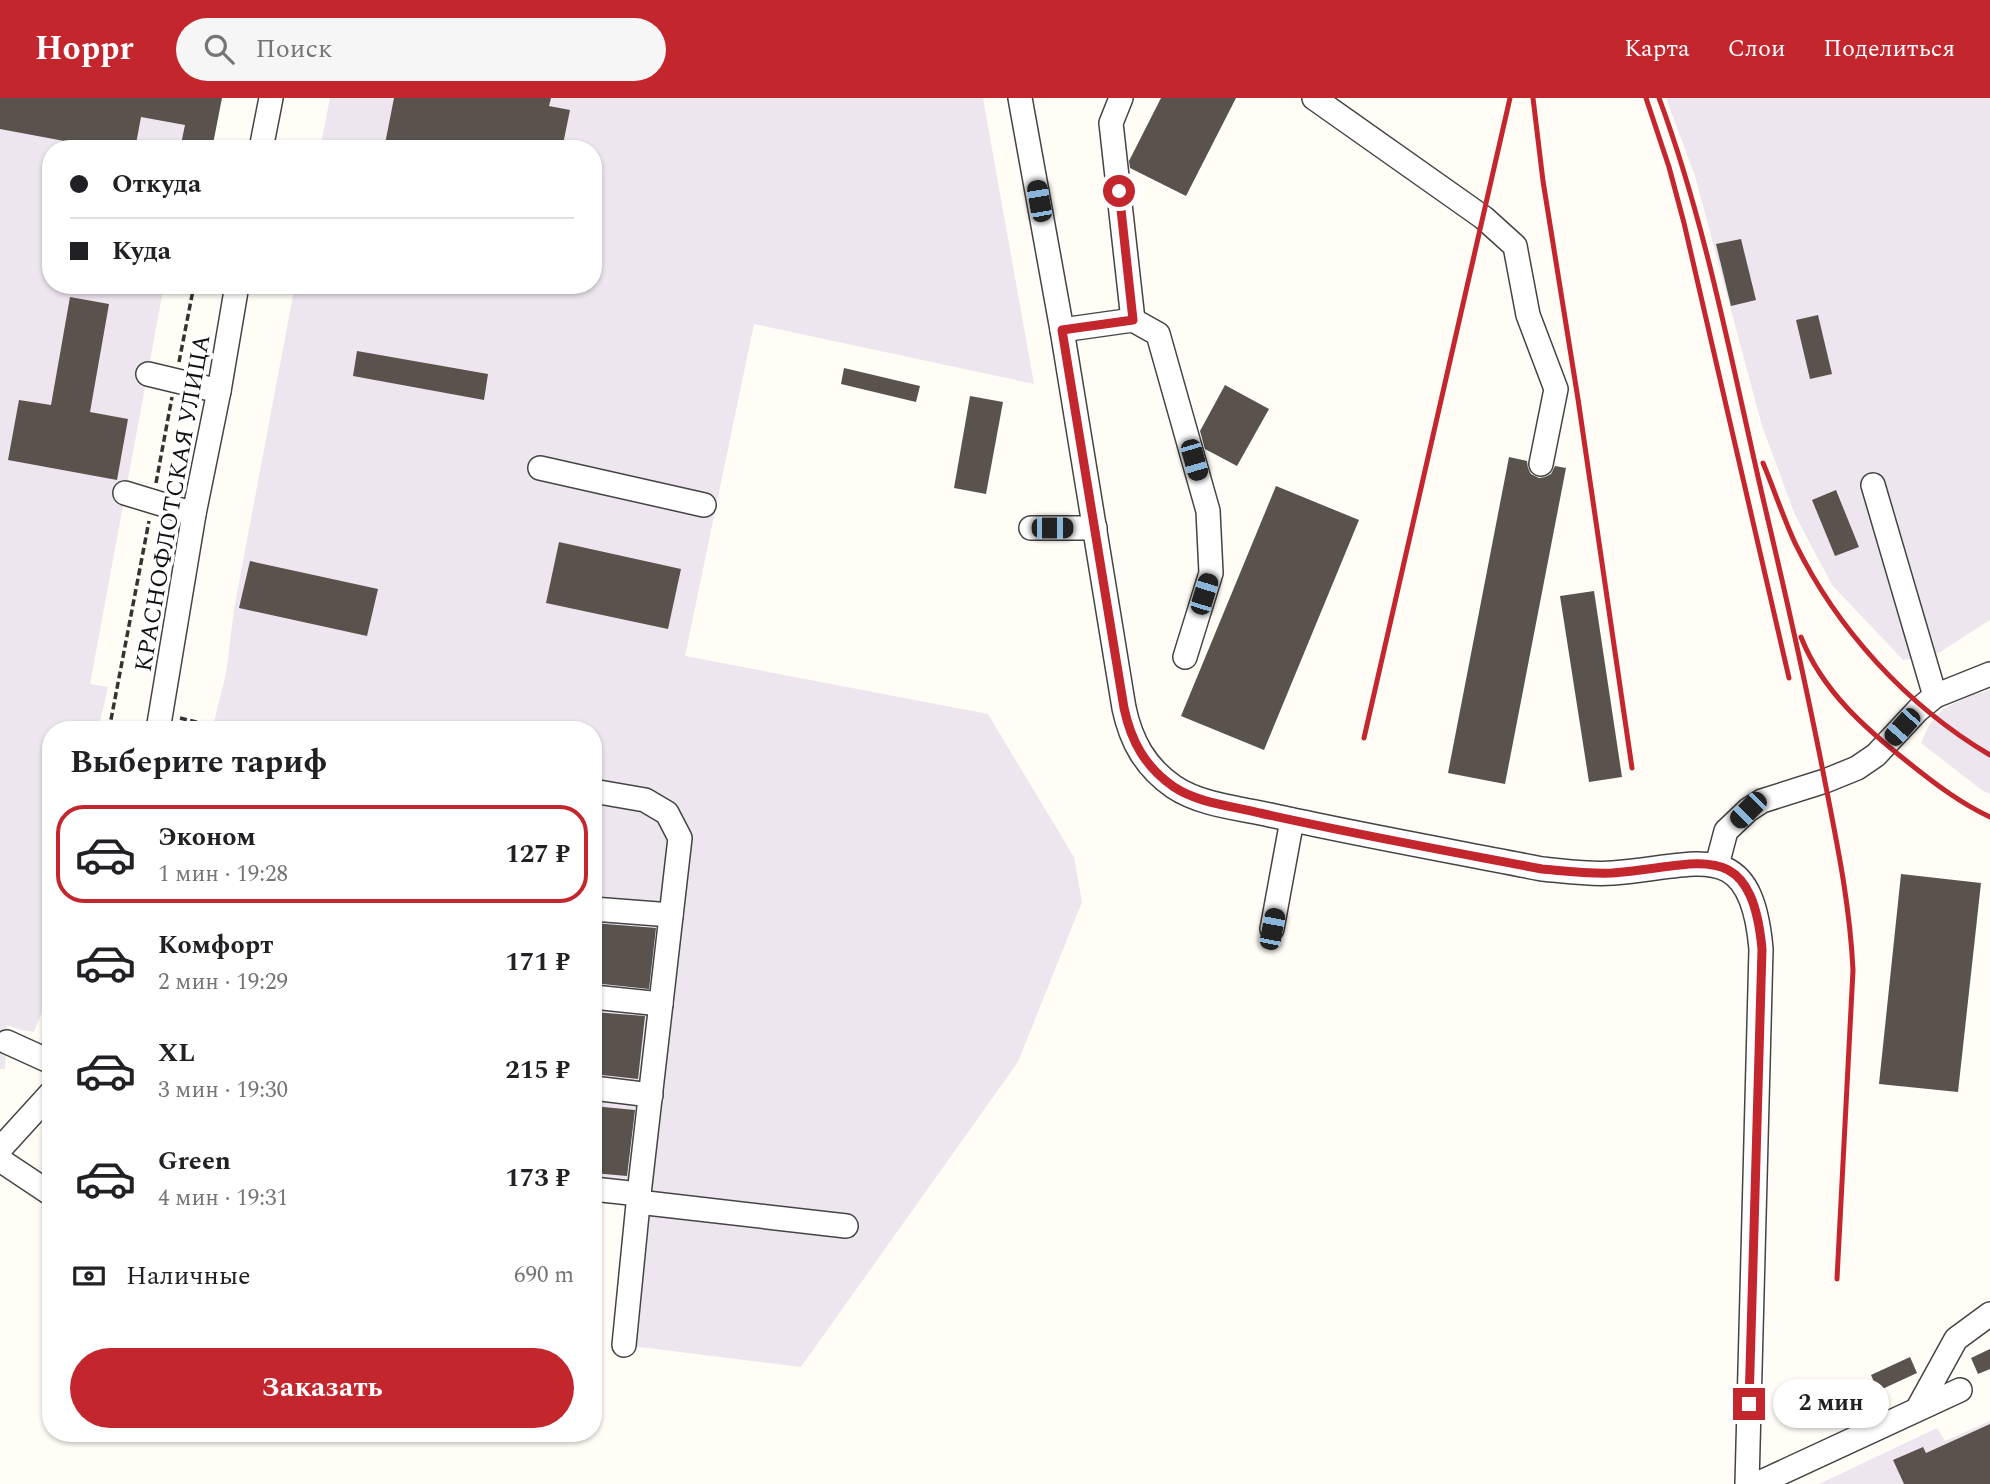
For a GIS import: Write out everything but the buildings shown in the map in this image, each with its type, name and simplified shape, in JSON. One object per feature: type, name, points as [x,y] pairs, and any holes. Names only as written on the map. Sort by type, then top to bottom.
[{"type":"street","points":[[263,140],[271,98]]},
{"type":"street","points":[[1020,98],[1062,330],[1124,708],[1134,743],[1158,774],[1174,787],[1196,798],[1292,820],[1542,869],[1611,873],[1673,864],[1717,865],[1736,874],[1747,887],[1759,924],[1762,949],[1747,1484]]},
{"type":"street","points":[[1121,98],[1111,123],[1133,320]]},
{"type":"street","points":[[1314,98],[1484,218],[1514,246],[1528,314],[1556,389],[1541,464]]},
{"type":"street","name":"КРАСНОФЛОТСКАЯ УЛИЦА","points":[[160,721],[194,514],[235,294]]},
{"type":"street","points":[[1062,330],[1133,320],[1158,334],[1208,511],[1211,573],[1185,657]]},
{"type":"street","points":[[148,374],[219,391]]},
{"type":"street","points":[[540,468],[704,505]]},
{"type":"street","points":[[1873,485],[1935,696]]},
{"type":"street","points":[[125,493],[194,514]]},
{"type":"street","points":[[1031,527],[1095,528]]},
{"type":"street","points":[[1717,865],[1726,831],[1748,810],[1762,801],[1857,768],[1876,755],[1917,710],[1935,696],[1990,674]]},
{"type":"street","points":[[602,793],[645,800],[667,813],[680,838],[624,1345]]},
{"type":"street","points":[[1272,929],[1292,820]]},
{"type":"street","points":[[602,910],[671,915]]},
{"type":"street","points":[[602,998],[661,1004]]},
{"type":"street","points":[[7,1042],[42,1058]]},
{"type":"street","points":[[602,1089],[650,1095]]},
{"type":"street","points":[[0,1149],[42,1103]]},
{"type":"street","points":[[0,1160],[42,1188]]},
{"type":"street","points":[[602,1191],[846,1226]]},
{"type":"street","points":[[1918,1408],[1956,1339],[1990,1314]]},
{"type":"street","points":[[1757,1484],[1960,1390]]},
{"type":"shaded area","points":[[0,98],[221,98],[214,140],[42,140],[42,294],[162,294],[90,684],[108,687],[100,721],[42,721],[42,1012],[34,1032],[7,1025],[5,1069],[0,1069]]},
{"type":"shaded area","points":[[330,98],[983,98],[1034,384],[754,324],[685,656],[988,714],[1074,857],[1082,902],[1018,1062],[801,1367],[616,1344],[629,1203],[602,1201],[602,721],[214,721],[226,674],[234,609],[293,294],[602,294],[602,140],[322,140]]},
{"type":"shaded area","points":[[1666,98],[1990,98],[1990,620],[1934,656],[1903,660],[1832,585],[1795,515],[1762,426],[1695,176]]},
{"type":"shaded area","points":[[1990,690],[1990,794],[1921,743],[1929,725],[1943,709],[1969,696]]},
{"type":"shaded area","points":[[1990,1421],[1990,1484],[1819,1484],[1937,1428],[1945,1441]]},
{"type":"railway","points":[[1364,738],[1510,98]]},
{"type":"railway","points":[[1533,98],[1543,181],[1632,768]]},
{"type":"railway","points":[[1646,98],[1684,223],[1789,678]]},
{"type":"railway","points":[[1659,98],[1706,250],[1805,682],[1843,878],[1853,970],[1837,1279]]},
{"type":"railway","points":[[1763,463],[1795,543],[1812,575],[1853,635],[1877,663],[1930,713],[1990,755]]},
{"type":"railway","points":[[1801,637],[1821,675],[1861,722],[1938,785],[1990,817]]},
{"type":"route","points":[[1119,191],[1133,320],[1062,330],[1124,708],[1134,743],[1158,774],[1174,787],[1196,798],[1292,820],[1542,869],[1611,873],[1673,864],[1693,864],[1717,865],[1736,874],[1747,887],[1753,901],[1762,949],[1749,1404]]}]
